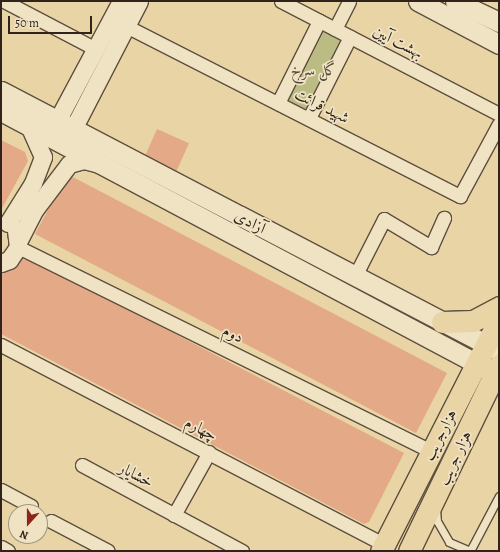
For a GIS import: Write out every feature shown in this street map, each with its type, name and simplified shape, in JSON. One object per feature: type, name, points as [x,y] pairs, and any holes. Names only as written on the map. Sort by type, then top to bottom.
[{"type":"main road","points":[[455,1],[499,22]]},
{"type":"main road","points":[[428,3],[499,44]]},
{"type":"main road","name":"آزادی","points":[[1,91],[65,125],[476,364],[497,368]]},
{"type":"main road","name":"آزادی","points":[[1,111],[110,167],[355,276],[492,347]]},
{"type":"main road","points":[[442,322],[473,321],[499,308]]},
{"type":"main road","name":"هزارجریب","points":[[382,548],[476,364],[492,347],[499,319]]},
{"type":"main road","name":"هزار جریب","points":[[410,551],[438,495],[497,368]]},
{"type":"street","points":[[4,1],[96,49]]},
{"type":"street","points":[[65,125],[96,49],[121,1]]},
{"type":"street","points":[[65,125],[126,26],[139,1]]},
{"type":"street","name":"بهشت آیین","points":[[281,1],[499,114]]},
{"type":"street","points":[[335,29],[349,1]]},
{"type":"street","points":[[278,103],[319,21]]},
{"type":"street","name":"شهید قرائت","points":[[126,26],[460,196],[499,124]]},
{"type":"street","points":[[309,118],[350,37]]},
{"type":"street","points":[[10,255],[5,221],[33,183],[43,157],[29,126]]},
{"type":"street","points":[[10,255],[35,209],[69,164],[84,160],[110,167]]},
{"type":"street","points":[[355,276],[384,219],[431,247],[444,218]]},
{"type":"street","name":"دوم","points":[[10,255],[432,452]]},
{"type":"street","name":"چهارم","points":[[1,345],[209,452],[382,548]]},
{"type":"street","points":[[174,515],[209,452]]},
{"type":"street","name":"خشایار","points":[[82,465],[242,551]]},
{"type":"street","points":[[1,490],[27,504]]},
{"type":"street","points":[[51,521],[108,551]]},
{"type":"lane","points":[[438,495],[436,513],[441,528],[449,542],[470,551],[499,496]]},
{"type":"green space","name":"گل سرخ","points":[[319,21],[350,37],[308,119],[277,103]]},
{"type":"building","points":[[157,129],[189,143],[174,176],[142,162]]},
{"type":"building","points":[[1,140],[25,152],[28,161],[1,210]]},
{"type":"building","points":[[71,176],[447,373],[416,433],[35,234],[65,178]]},
{"type":"building","points":[[19,258],[41,264],[404,453],[369,522],[364,524],[1,334],[1,270]]}]
